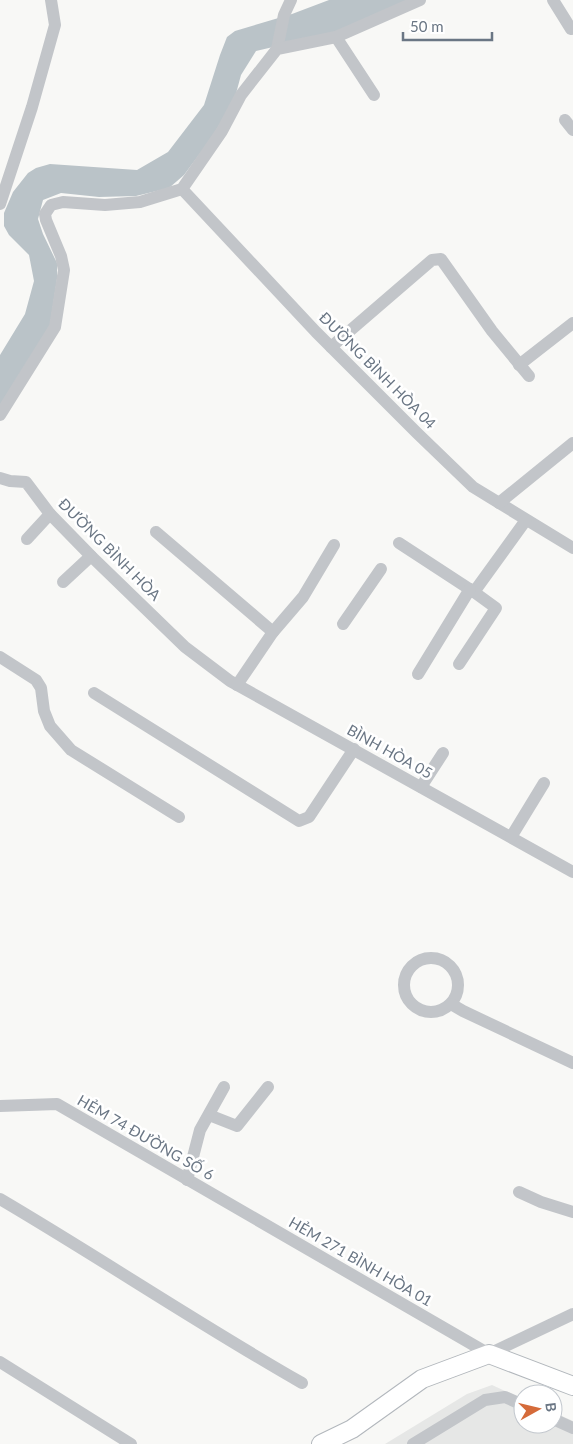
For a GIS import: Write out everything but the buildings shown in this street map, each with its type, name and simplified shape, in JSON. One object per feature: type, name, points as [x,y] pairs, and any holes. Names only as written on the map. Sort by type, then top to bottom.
[{"type":"main road","points":[[321,1444],[352,1428],[422,1379],[489,1354],[573,1386]]},
{"type":"street","points":[[0,204],[32,107],[55,25],[51,0]]},
{"type":"street","points":[[0,414],[55,327],[64,270],[61,256],[46,220],[45,214],[48,209],[57,203],[63,202],[105,205],[140,202],[182,189],[222,131],[241,95],[278,49],[284,15],[291,0]]},
{"type":"street","points":[[278,49],[336,37],[420,0]]},
{"type":"street","points":[[553,0],[571,29]]},
{"type":"street","points":[[336,37],[374,94]]},
{"type":"street","name":"ĐƯỜNG BÌNH HÒA 04","points":[[182,189],[331,347],[473,487],[573,548]]},
{"type":"street","points":[[331,347],[432,260],[441,259],[492,331],[530,376]]},
{"type":"street","points":[[519,365],[573,323]]},
{"type":"street","points":[[499,503],[573,443]]},
{"type":"street","name":"ĐƯỜNG BÌNH HÒA","points":[[0,478],[26,482],[50,514],[91,556],[194,654]]},
{"type":"street","points":[[27,539],[50,514]]},
{"type":"street","points":[[418,674],[472,590],[526,520]]},
{"type":"street","points":[[156,532],[273,632]]},
{"type":"street","points":[[399,543],[472,590],[496,608],[459,664]]},
{"type":"street","points":[[236,685],[273,632],[303,596],[334,545]]},
{"type":"street","points":[[63,582],[91,556]]},
{"type":"street","points":[[343,624],[381,569]]},
{"type":"street","name":"BÌNH HÒA 05","points":[[194,654],[236,685],[573,872]]},
{"type":"street","points":[[0,658],[36,680],[41,688],[44,711],[50,726],[71,750],[179,817]]},
{"type":"street","points":[[94,692],[299,821],[308,817],[354,749]]},
{"type":"street","points":[[421,787],[442,752]]},
{"type":"street","points":[[511,837],[544,783]]},
{"type":"street","points":[[425,958],[447,962],[458,982],[455,997],[451,1004],[437,1011],[430,1012],[415,1007],[410,1002],[404,987],[404,980],[411,966],[425,958]]},
{"type":"street","points":[[451,1004],[573,1063]]},
{"type":"street","points":[[187,1180],[200,1130],[224,1087]]},
{"type":"street","points":[[209,1115],[237,1126],[268,1087]]},
{"type":"street","name":"HẺM 74 ĐƯỜNG SỐ 6","points":[[0,1106],[58,1104],[216,1197]]},
{"type":"street","points":[[519,1192],[541,1202],[573,1212]]},
{"type":"street","name":"HẺM 271 BÌNH HÒA 01","points":[[216,1197],[489,1354]]},
{"type":"street","points":[[0,1200],[259,1359],[302,1383]]},
{"type":"street","points":[[489,1354],[573,1314]]},
{"type":"street","points":[[0,1362],[131,1444]]},
{"type":"street","points":[[413,1444],[485,1400],[505,1397],[513,1401]]},
{"type":"shaded area","points":[[329,0],[410,0],[333,33],[256,51],[241,75],[234,101],[210,140],[184,175],[169,188],[136,196],[99,197],[61,193],[43,200],[38,219],[57,263],[57,279],[50,325],[0,408],[0,355],[25,314],[34,281],[29,255],[9,235],[4,226],[4,213],[13,192],[28,173],[36,168],[50,164],[137,170],[168,152],[204,105],[227,37],[235,31],[292,14]]},
{"type":"shaded area","points":[[492,1385],[513,1394],[513,1434],[563,1434],[563,1416],[573,1421],[573,1444],[385,1444],[467,1394]]}]
